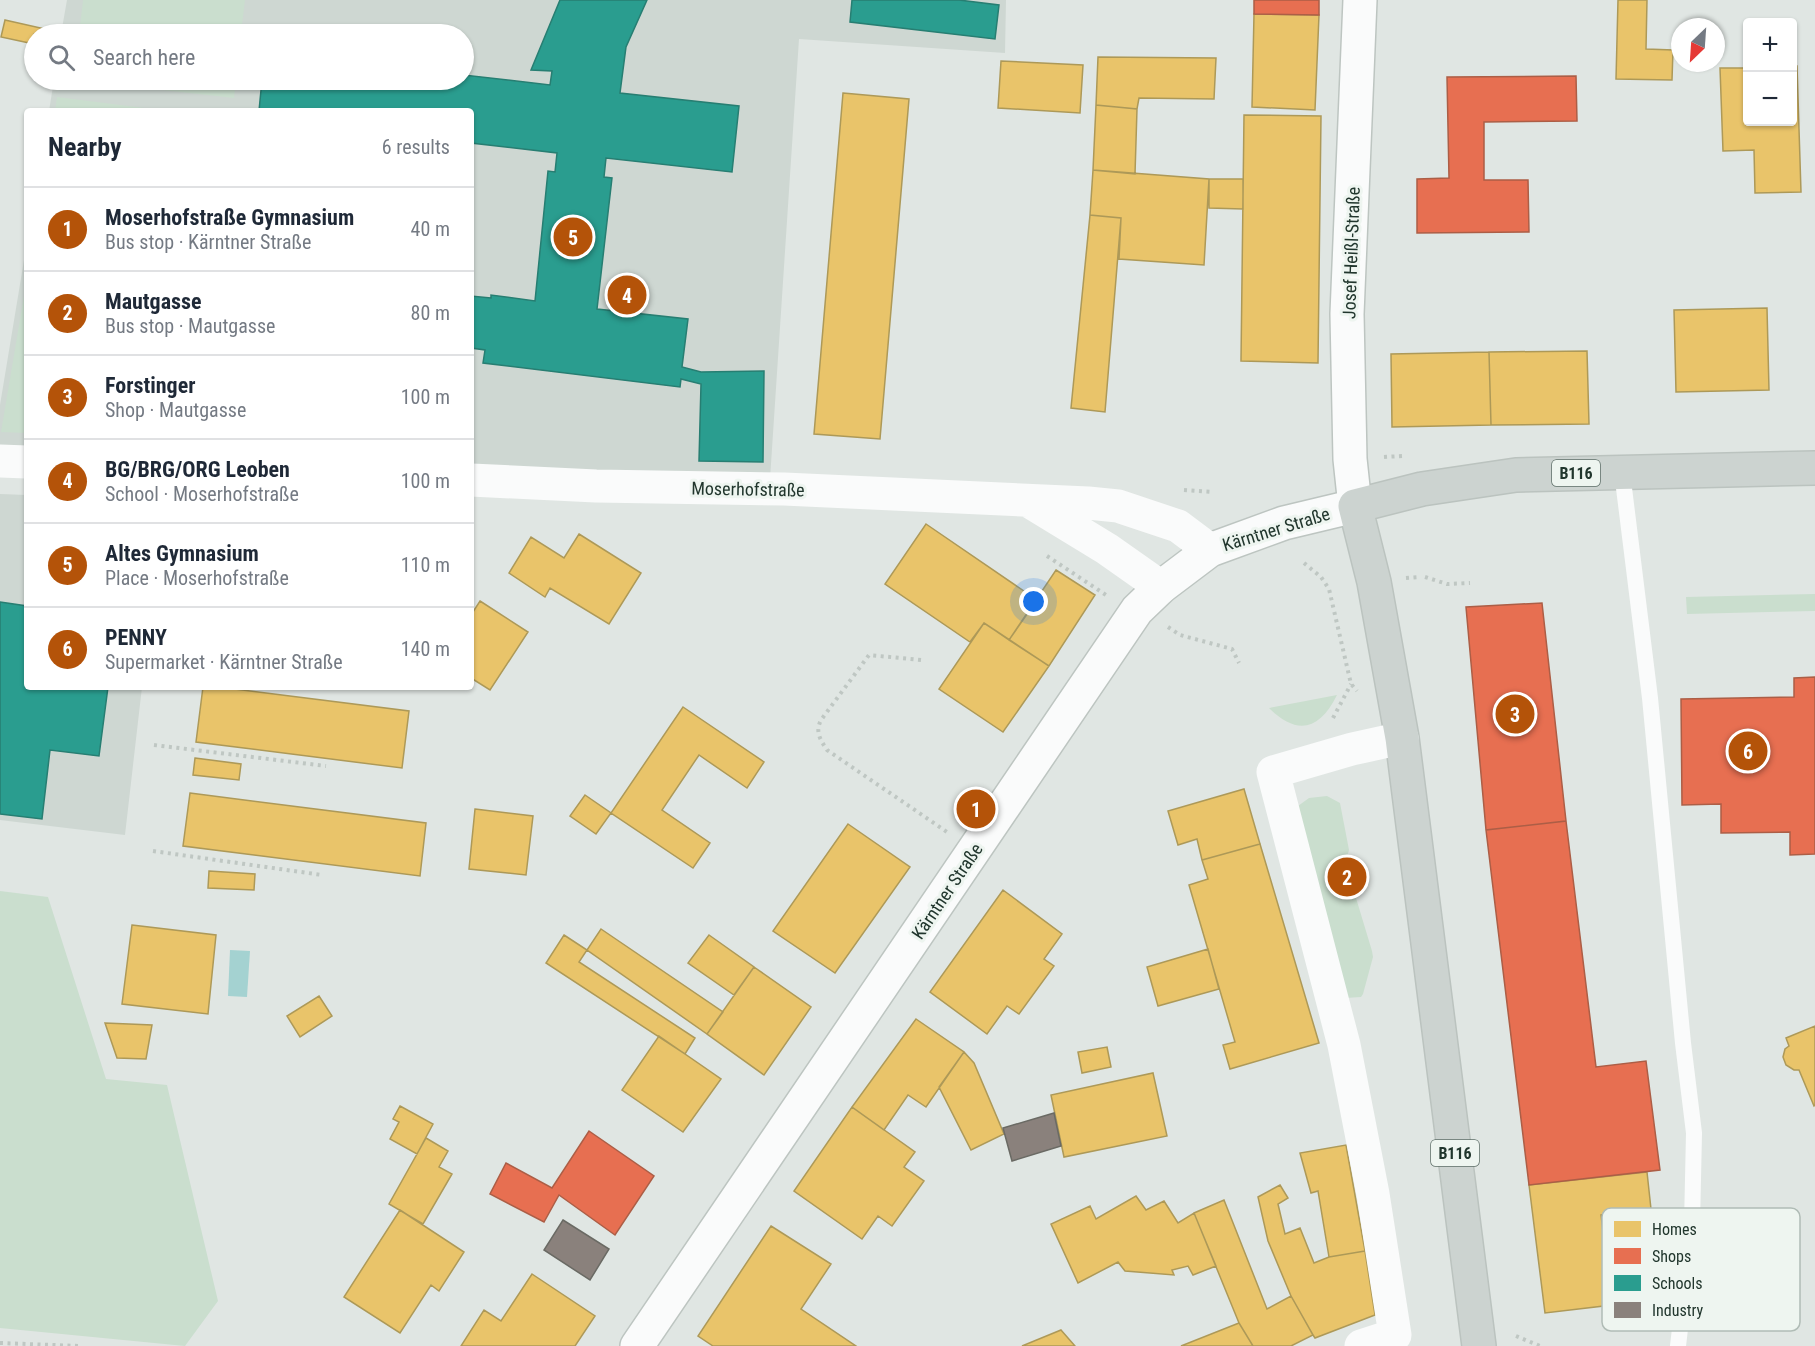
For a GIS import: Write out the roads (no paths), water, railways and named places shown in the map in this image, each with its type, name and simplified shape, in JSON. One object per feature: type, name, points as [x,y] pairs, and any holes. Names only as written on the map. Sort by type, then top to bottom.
[{"type":"main road","name":"B116","points":[[1479,1346],[1402,738],[1374,582],[1355,506],[1422,489],[1516,475],[1815,468]]},
{"type":"street","name":"Josef Heißl-Straße","points":[[1355,506],[1350,459],[1347,314],[1360,0]]},
{"type":"street","points":[[0,461],[24,462]]},
{"type":"street","name":"Moserhofstraße","points":[[474,480],[596,486],[784,489],[1118,506],[1178,526],[1210,550]]},
{"type":"street","name":"Moserhofstraße","points":[[1026,500],[1107,549],[1161,586]]},
{"type":"street","name":"Kärntner Straße","points":[[637,1346],[1137,610],[1161,586],[1210,550],[1284,523],[1355,506]]},
{"type":"street","points":[[1361,1346],[1395,1335],[1373,1194],[1344,1045],[1274,772],[1352,749],[1402,738]]},
{"type":"lane","points":[[1622,472],[1650,698],[1694,1133],[1692,1208]]},
{"type":"lane","points":[[1678,1346],[1680,1331]]},
{"type":"water","points":[[230,950],[250,951],[247,997],[228,996]]},
{"type":"place","name":"Altes Gymnasium","points":[[573,237]]},
{"type":"place","name":"BG/BRG/ORG Leoben","points":[[627,295]]},
{"type":"place","name":"Forstinger","points":[[1515,714]]},
{"type":"place","name":"PENNY","points":[[1748,751]]},
{"type":"place","name":"Moserhofstraße Gymnasium","points":[[976,809]]},
{"type":"place","name":"Mautgasse","points":[[1347,877]]}]
